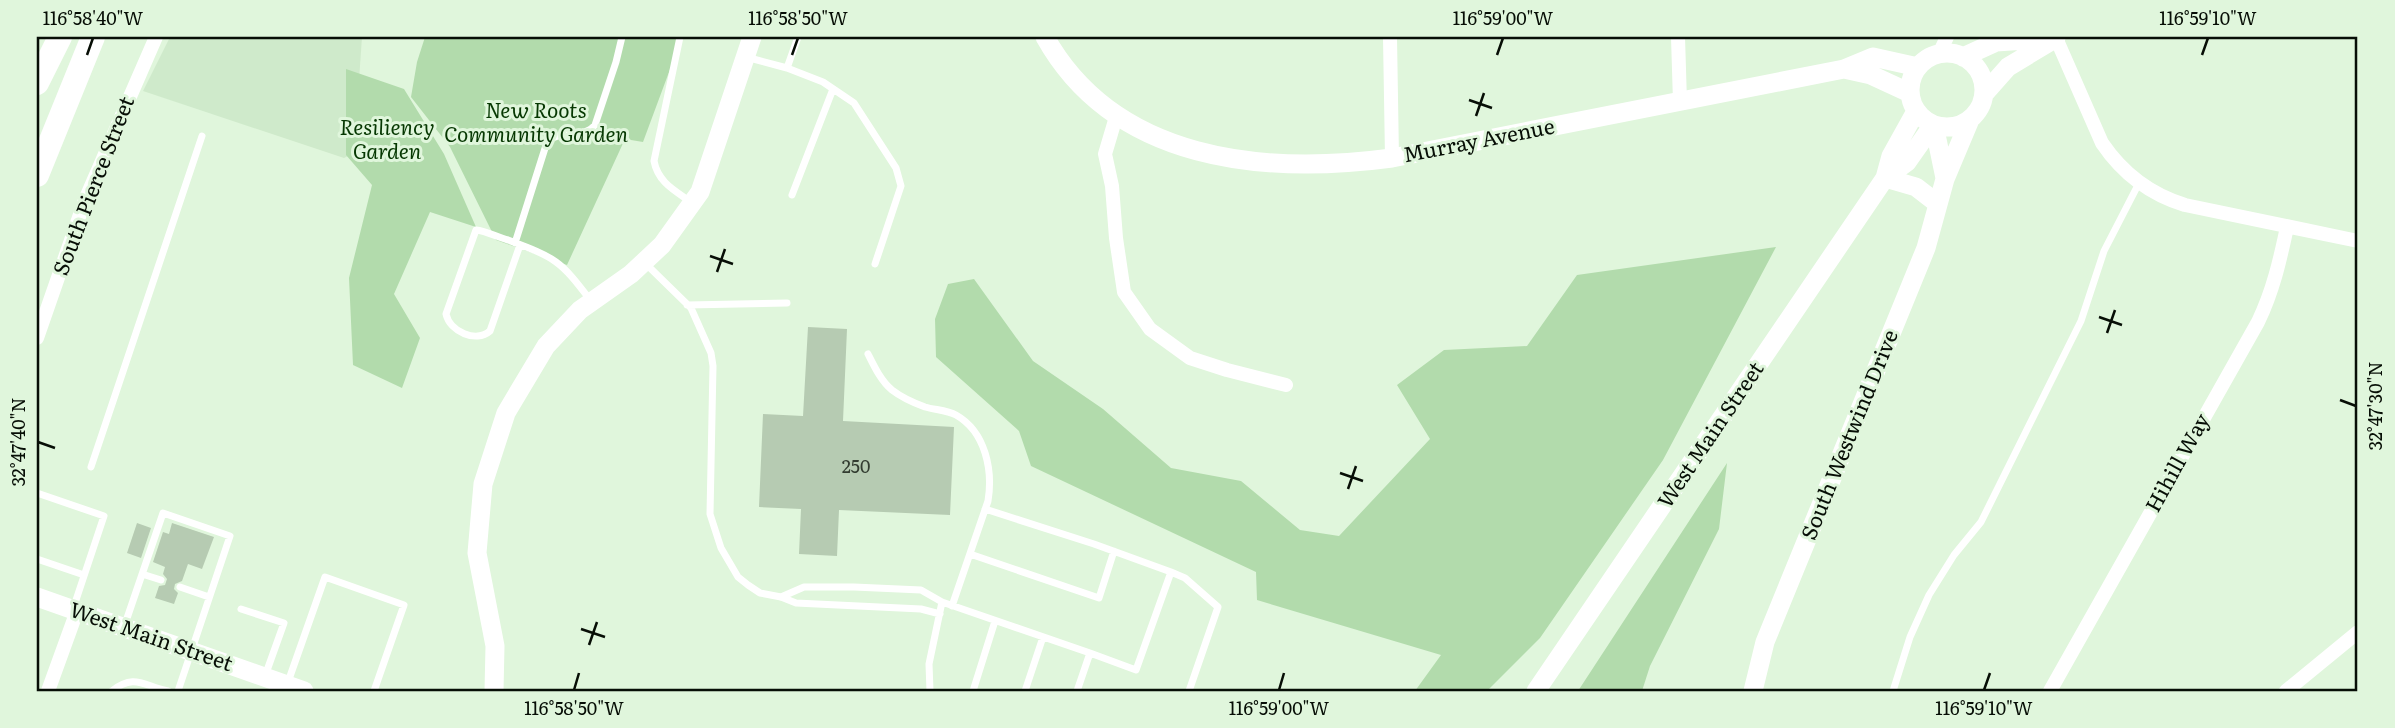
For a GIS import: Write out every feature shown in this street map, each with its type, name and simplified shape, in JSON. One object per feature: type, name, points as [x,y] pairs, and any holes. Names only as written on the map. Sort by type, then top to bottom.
[{"type":"highway","points":[[37,83],[60,37]]},
{"type":"highway","points":[[37,175],[93,37]]},
{"type":"street","name":"South Pierce Street","points":[[37,338],[85,200],[156,37]]},
{"type":"street","points":[[494,691],[495,646],[477,553],[483,484],[506,413],[546,346],[580,310],[631,274],[662,245],[700,192],[752,37]]},
{"type":"street","name":"Murray Avenue","points":[[1045,37],[1081,87],[1116,117],[1173,142],[1232,159],[1306,165],[1392,158],[1844,69],[1872,57],[1918,66]]},
{"type":"street","points":[[1390,37],[1392,158]]},
{"type":"street","points":[[1678,37],[1680,102]]},
{"type":"street","points":[[1963,57],[1991,40],[2057,37]]},
{"type":"street","points":[[1933,125],[1951,128],[1969,122],[1980,109],[1985,93],[2008,67],[2057,37]]},
{"type":"street","points":[[2057,37],[2102,143],[2119,165],[2139,183],[2169,200],[2185,205],[2358,241]]},
{"type":"street","points":[[1913,102],[1912,78],[1918,66],[1943,45],[1952,53],[1976,65],[1983,78],[1985,93]]},
{"type":"street","name":"Murray Avenue","points":[[1844,69],[1871,75],[1913,102],[1933,125]]},
{"type":"street","name":"West Main Street","points":[[1536,691],[1885,178],[1913,102]]},
{"type":"street","points":[[1116,117],[1105,154],[1112,186],[1124,292],[1150,330],[1190,358],[1286,385]]},
{"type":"street","name":"South Westwind Drive","points":[[1753,691],[1765,642],[1926,248],[1945,179],[1969,122]]},
{"type":"street","name":"West Main Street","points":[[1885,178],[1907,162],[1933,125]]},
{"type":"street","name":"South Westwind Drive","points":[[1933,125],[1945,179]]},
{"type":"street","points":[[1885,178],[1916,187],[1938,204]]},
{"type":"street","name":"Hihill Way","points":[[2050,691],[2258,322],[2277,272],[2287,227]]},
{"type":"street","name":"West Main Street","points":[[37,597],[295,688]]},
{"type":"street","points":[[48,691],[75,610]]},
{"type":"street","points":[[2286,691],[2358,632]]},
{"type":"lane","points":[[592,301],[565,267],[553,257],[517,244],[479,230],[474,232],[446,314],[447,322],[453,328],[477,337],[485,336],[490,331],[517,244],[547,142],[555,137],[586,132],[594,125],[622,37]]},
{"type":"lane","points":[[680,37],[654,161],[656,172],[662,181],[692,203]]},
{"type":"lane","points":[[787,68],[798,37]]},
{"type":"lane","points":[[745,57],[787,68],[823,82],[854,103],[896,168],[901,186],[876,264]]},
{"type":"lane","points":[[792,195],[833,89]]},
{"type":"lane","points":[[91,467],[202,136]]},
{"type":"lane","points":[[1893,691],[1910,637],[1930,595],[1954,555],[1982,522],[2081,321],[2104,250],[2139,183]]},
{"type":"lane","points":[[644,262],[687,305],[710,353],[713,366],[710,514],[721,548],[738,577],[760,593],[796,603],[921,609],[940,614]]},
{"type":"lane","points":[[687,305],[787,303]]},
{"type":"lane","points":[[868,354],[880,377],[891,389],[925,407],[957,415],[978,439],[989,467],[990,485],[985,509],[953,606]]},
{"type":"lane","points":[[37,493],[104,516],[75,610]]},
{"type":"lane","points":[[985,509],[1171,572],[1185,578],[1218,607],[1189,691]]},
{"type":"lane","points":[[124,627],[163,513],[230,536],[178,691]]},
{"type":"lane","points":[[970,554],[1099,598],[1114,551]]},
{"type":"lane","points":[[37,559],[84,575]]},
{"type":"lane","points":[[781,597],[804,587],[921,590],[953,606],[1136,670],[1171,572]]},
{"type":"lane","points":[[142,573],[161,580]]},
{"type":"lane","points":[[295,688],[325,577],[404,605],[374,691]]},
{"type":"lane","points":[[180,587],[209,597]]},
{"type":"lane","points":[[930,691],[929,664],[943,602]]},
{"type":"lane","points":[[241,609],[284,623],[265,677]]},
{"type":"lane","points":[[972,691],[995,621]]},
{"type":"lane","points":[[1025,691],[1043,637]]},
{"type":"lane","points":[[1077,691],[1090,653]]},
{"type":"lane","points":[[112,691],[124,682],[141,682],[168,691]]},
{"type":"shaded area","points":[[170,37],[362,37],[354,153],[344,158],[143,91]]},
{"type":"green space","name":"New Roots Community Garden","points":[[425,37],[682,37],[643,142],[625,139],[567,265],[496,240],[450,147],[411,97],[417,62]]},
{"type":"green space","name":"Resiliency Garden","points":[[346,69],[404,89],[444,154],[476,227],[430,212],[394,294],[420,338],[402,388],[353,365],[349,278],[372,185],[346,155]]},
{"type":"green space","points":[[1776,247],[1663,460],[1540,638],[1487,691],[1415,691],[1441,655],[1257,600],[1256,572],[1031,466],[1019,431],[936,357],[935,319],[948,284],[974,279],[1033,361],[1103,409],[1171,468],[1241,481],[1300,530],[1339,536],[1430,439],[1397,385],[1444,350],[1527,346],[1577,275]]},
{"type":"green space","points":[[1727,463],[1719,529],[1650,666],[1642,691],[1578,691]]},
{"type":"building","points":[[808,327],[847,329],[843,421],[954,427],[950,515],[839,510],[837,556],[799,554],[801,509],[759,507],[763,414],[803,416]]},
{"type":"building","points":[[137,523],[151,528],[141,558],[127,553]]},
{"type":"building","points":[[172,523],[214,537],[202,569],[188,564],[182,581],[175,584],[174,589],[178,593],[174,604],[155,598],[159,586],[165,585],[167,579],[163,574],[165,567],[153,562],[163,532],[169,534]]}]
